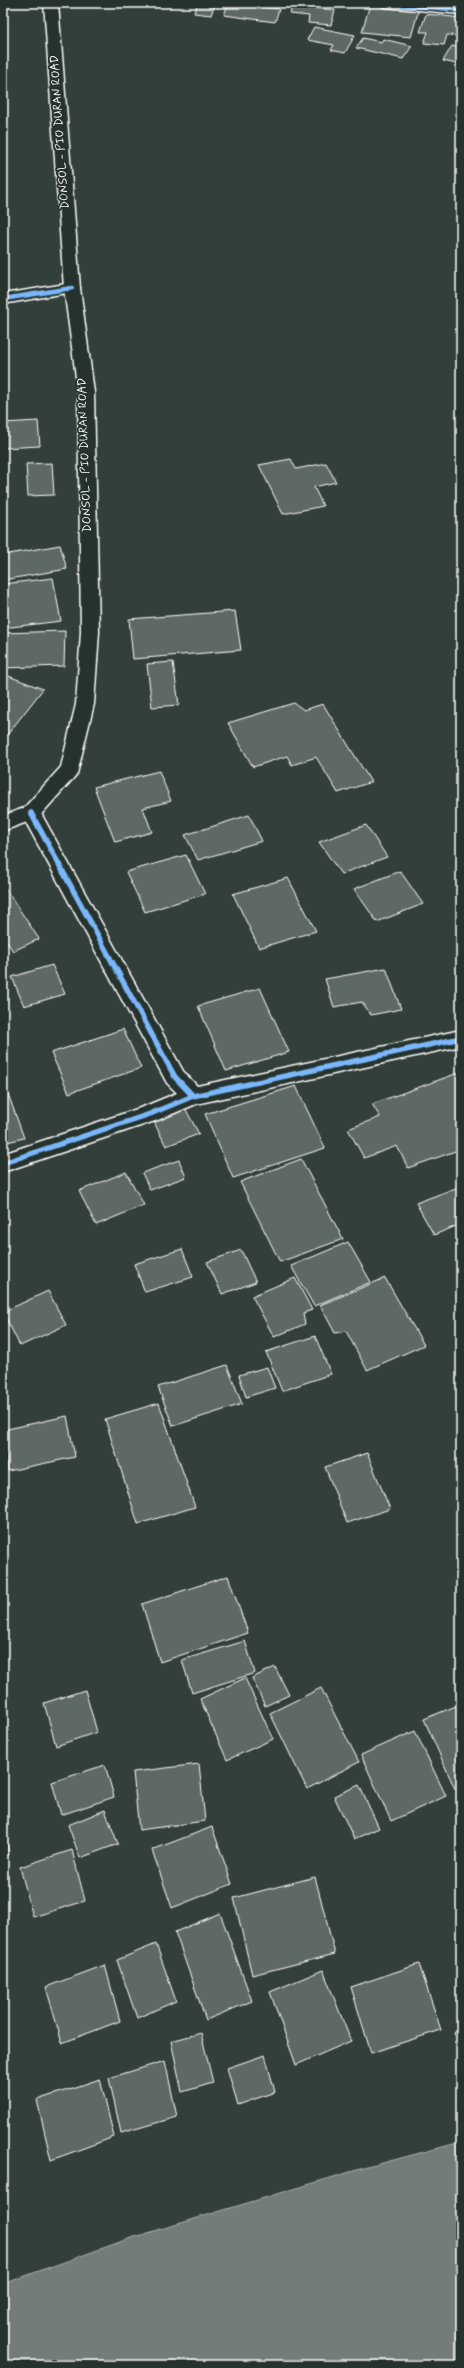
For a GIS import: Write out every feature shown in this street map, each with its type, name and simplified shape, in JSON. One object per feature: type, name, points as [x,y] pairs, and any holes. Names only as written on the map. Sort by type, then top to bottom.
[{"type":"main road","name":"DONSOL - PIO DURAN ROAD","points":[[3,824],[31,813],[70,769],[85,704],[90,632],[86,392],[72,288],[51,3]]},
{"type":"main road","points":[[384,3],[461,10]]},
{"type":"main road","points":[[3,299],[72,288]]},
{"type":"main road","points":[[31,813],[175,1077],[193,1096]]},
{"type":"main road","points":[[3,1163],[150,1114],[193,1096],[461,1038]]},
{"type":"shaded area","points":[[461,2142],[461,2365],[3,2365],[3,2284],[128,2239],[360,2169]]},
{"type":"building","points":[[198,3],[215,4],[211,15],[194,13]]},
{"type":"building","points":[[293,3],[318,3],[316,8],[335,10],[331,25],[308,23],[309,16],[290,14]]},
{"type":"building","points":[[228,4],[279,9],[275,22],[224,15]]},
{"type":"building","points":[[370,4],[419,9],[411,37],[362,32]]},
{"type":"building","points":[[426,14],[461,18],[459,36],[447,35],[444,45],[424,43],[428,32],[420,32]]},
{"type":"building","points":[[314,27],[355,35],[345,53],[331,50],[334,45],[307,40]]},
{"type":"building","points":[[363,38],[381,42],[383,39],[412,46],[403,59],[356,48]]},
{"type":"building","points":[[452,46],[461,48],[461,65],[443,61]]},
{"type":"building","points":[[38,421],[40,446],[3,448],[3,423]]},
{"type":"building","points":[[291,459],[296,469],[326,463],[336,482],[314,487],[323,506],[283,514],[259,465]]},
{"type":"building","points":[[52,463],[54,495],[28,496],[26,464]]},
{"type":"building","points":[[60,545],[67,569],[3,580],[3,555]]},
{"type":"building","points":[[53,578],[61,621],[3,628],[3,584]]},
{"type":"building","points":[[235,611],[241,650],[133,659],[129,619]]},
{"type":"building","points":[[65,631],[64,666],[3,668],[3,633]]},
{"type":"building","points":[[173,662],[179,705],[152,707],[147,664]]},
{"type":"building","points":[[3,674],[43,689],[7,735],[3,733]]},
{"type":"building","points":[[294,703],[304,710],[323,704],[371,782],[338,793],[316,757],[292,765],[287,756],[253,767],[228,723]]},
{"type":"building","points":[[159,771],[171,801],[143,808],[152,832],[115,842],[94,787]]},
{"type":"building","points":[[249,815],[262,841],[198,860],[185,835]]},
{"type":"building","points":[[366,825],[387,857],[341,874],[319,842]]},
{"type":"building","points":[[186,855],[205,894],[145,912],[126,872]]},
{"type":"building","points":[[400,871],[423,904],[377,922],[354,889]]},
{"type":"building","points":[[288,878],[316,931],[259,948],[233,894]]},
{"type":"building","points":[[3,885],[39,939],[13,951],[5,939],[3,940]]},
{"type":"building","points":[[52,965],[65,994],[24,1006],[12,977]]},
{"type":"building","points":[[386,968],[401,1009],[371,1015],[362,1002],[334,1007],[325,979]]},
{"type":"building","points":[[260,988],[289,1052],[226,1071],[198,1006]]},
{"type":"building","points":[[123,1029],[141,1068],[69,1093],[51,1053]]},
{"type":"building","points":[[461,1072],[461,1149],[408,1168],[397,1146],[364,1158],[348,1129],[380,1117],[372,1104]]},
{"type":"building","points":[[3,1080],[24,1138],[3,1143]]},
{"type":"building","points":[[296,1086],[325,1148],[233,1178],[205,1114]]},
{"type":"building","points":[[185,1108],[199,1134],[166,1146],[153,1120]]},
{"type":"building","points":[[301,1159],[343,1239],[280,1262],[240,1182]]},
{"type":"building","points":[[179,1160],[186,1177],[150,1190],[142,1173]]},
{"type":"building","points":[[126,1172],[144,1205],[96,1225],[79,1191]]},
{"type":"building","points":[[461,1186],[461,1224],[434,1235],[416,1203]]},
{"type":"building","points":[[348,1242],[371,1282],[314,1306],[291,1266]]},
{"type":"building","points":[[182,1249],[193,1277],[145,1292],[134,1264]]},
{"type":"building","points":[[241,1250],[256,1282],[222,1294],[207,1262]]},
{"type":"building","points":[[295,1278],[312,1310],[303,1313],[305,1324],[274,1337],[252,1296]]},
{"type":"building","points":[[385,1278],[424,1345],[367,1370],[346,1331],[335,1333],[320,1305]]},
{"type":"building","points":[[48,1291],[66,1325],[20,1346],[3,1312]]},
{"type":"building","points":[[315,1336],[331,1374],[282,1391],[266,1352]]},
{"type":"building","points":[[227,1365],[242,1404],[173,1426],[158,1387]]},
{"type":"building","points":[[267,1367],[275,1388],[246,1397],[239,1375]]},
{"type":"building","points":[[159,1403],[195,1507],[138,1524],[105,1419]]},
{"type":"building","points":[[67,1416],[75,1457],[8,1471],[3,1430]]},
{"type":"building","points":[[367,1453],[390,1509],[347,1523],[325,1467]]},
{"type":"building","points":[[228,1576],[248,1633],[160,1662],[142,1604]]},
{"type":"building","points":[[245,1641],[255,1673],[192,1693],[182,1660]]},
{"type":"building","points":[[275,1667],[289,1695],[265,1706],[252,1678]]},
{"type":"building","points":[[245,1678],[273,1739],[227,1760],[200,1699]]},
{"type":"building","points":[[321,1688],[359,1762],[307,1789],[270,1713]]},
{"type":"building","points":[[85,1690],[97,1732],[56,1746],[44,1703]]},
{"type":"building","points":[[461,1704],[461,1786],[455,1789],[424,1719]]},
{"type":"building","points":[[415,1731],[446,1796],[391,1821],[361,1755]]},
{"type":"building","points":[[199,1764],[205,1821],[139,1830],[133,1772]]},
{"type":"building","points":[[105,1765],[114,1797],[61,1815],[52,1782]]},
{"type":"building","points":[[359,1785],[379,1828],[354,1839],[334,1796]]},
{"type":"building","points":[[105,1810],[118,1844],[80,1858],[68,1825]]},
{"type":"building","points":[[3,1825],[9,1855],[3,1856]]},
{"type":"building","points":[[212,1827],[232,1884],[172,1908],[152,1850]]},
{"type":"building","points":[[72,1850],[85,1901],[33,1917],[20,1867]]},
{"type":"building","points":[[315,1877],[335,1954],[252,1975],[234,1898]]},
{"type":"building","points":[[220,1913],[252,2001],[206,2020],[175,1932]]},
{"type":"building","points":[[156,1944],[176,2001],[137,2018],[117,1960]]},
{"type":"building","points":[[419,1964],[441,2030],[371,2053],[351,1987]]},
{"type":"building","points":[[105,1965],[120,2021],[62,2043],[46,1987]]},
{"type":"building","points":[[323,1970],[351,2041],[296,2065],[270,1992]]},
{"type":"building","points":[[461,2029],[461,2051],[454,2032]]},
{"type":"building","points":[[201,2033],[213,2083],[182,2092],[171,2041]]},
{"type":"building","points":[[265,2055],[275,2092],[238,2105],[227,2068]]},
{"type":"building","points":[[165,2061],[177,2117],[121,2133],[109,2078]]},
{"type":"building","points":[[100,2079],[114,2137],[51,2160],[37,2100]]},
{"type":"cycle path","points":[[384,3],[461,10]]},
{"type":"cycle path","points":[[3,299],[72,288]]},
{"type":"cycle path","points":[[3,1163],[150,1114],[193,1096],[175,1077],[31,813]]},
{"type":"cycle path","points":[[193,1096],[461,1038]]}]
